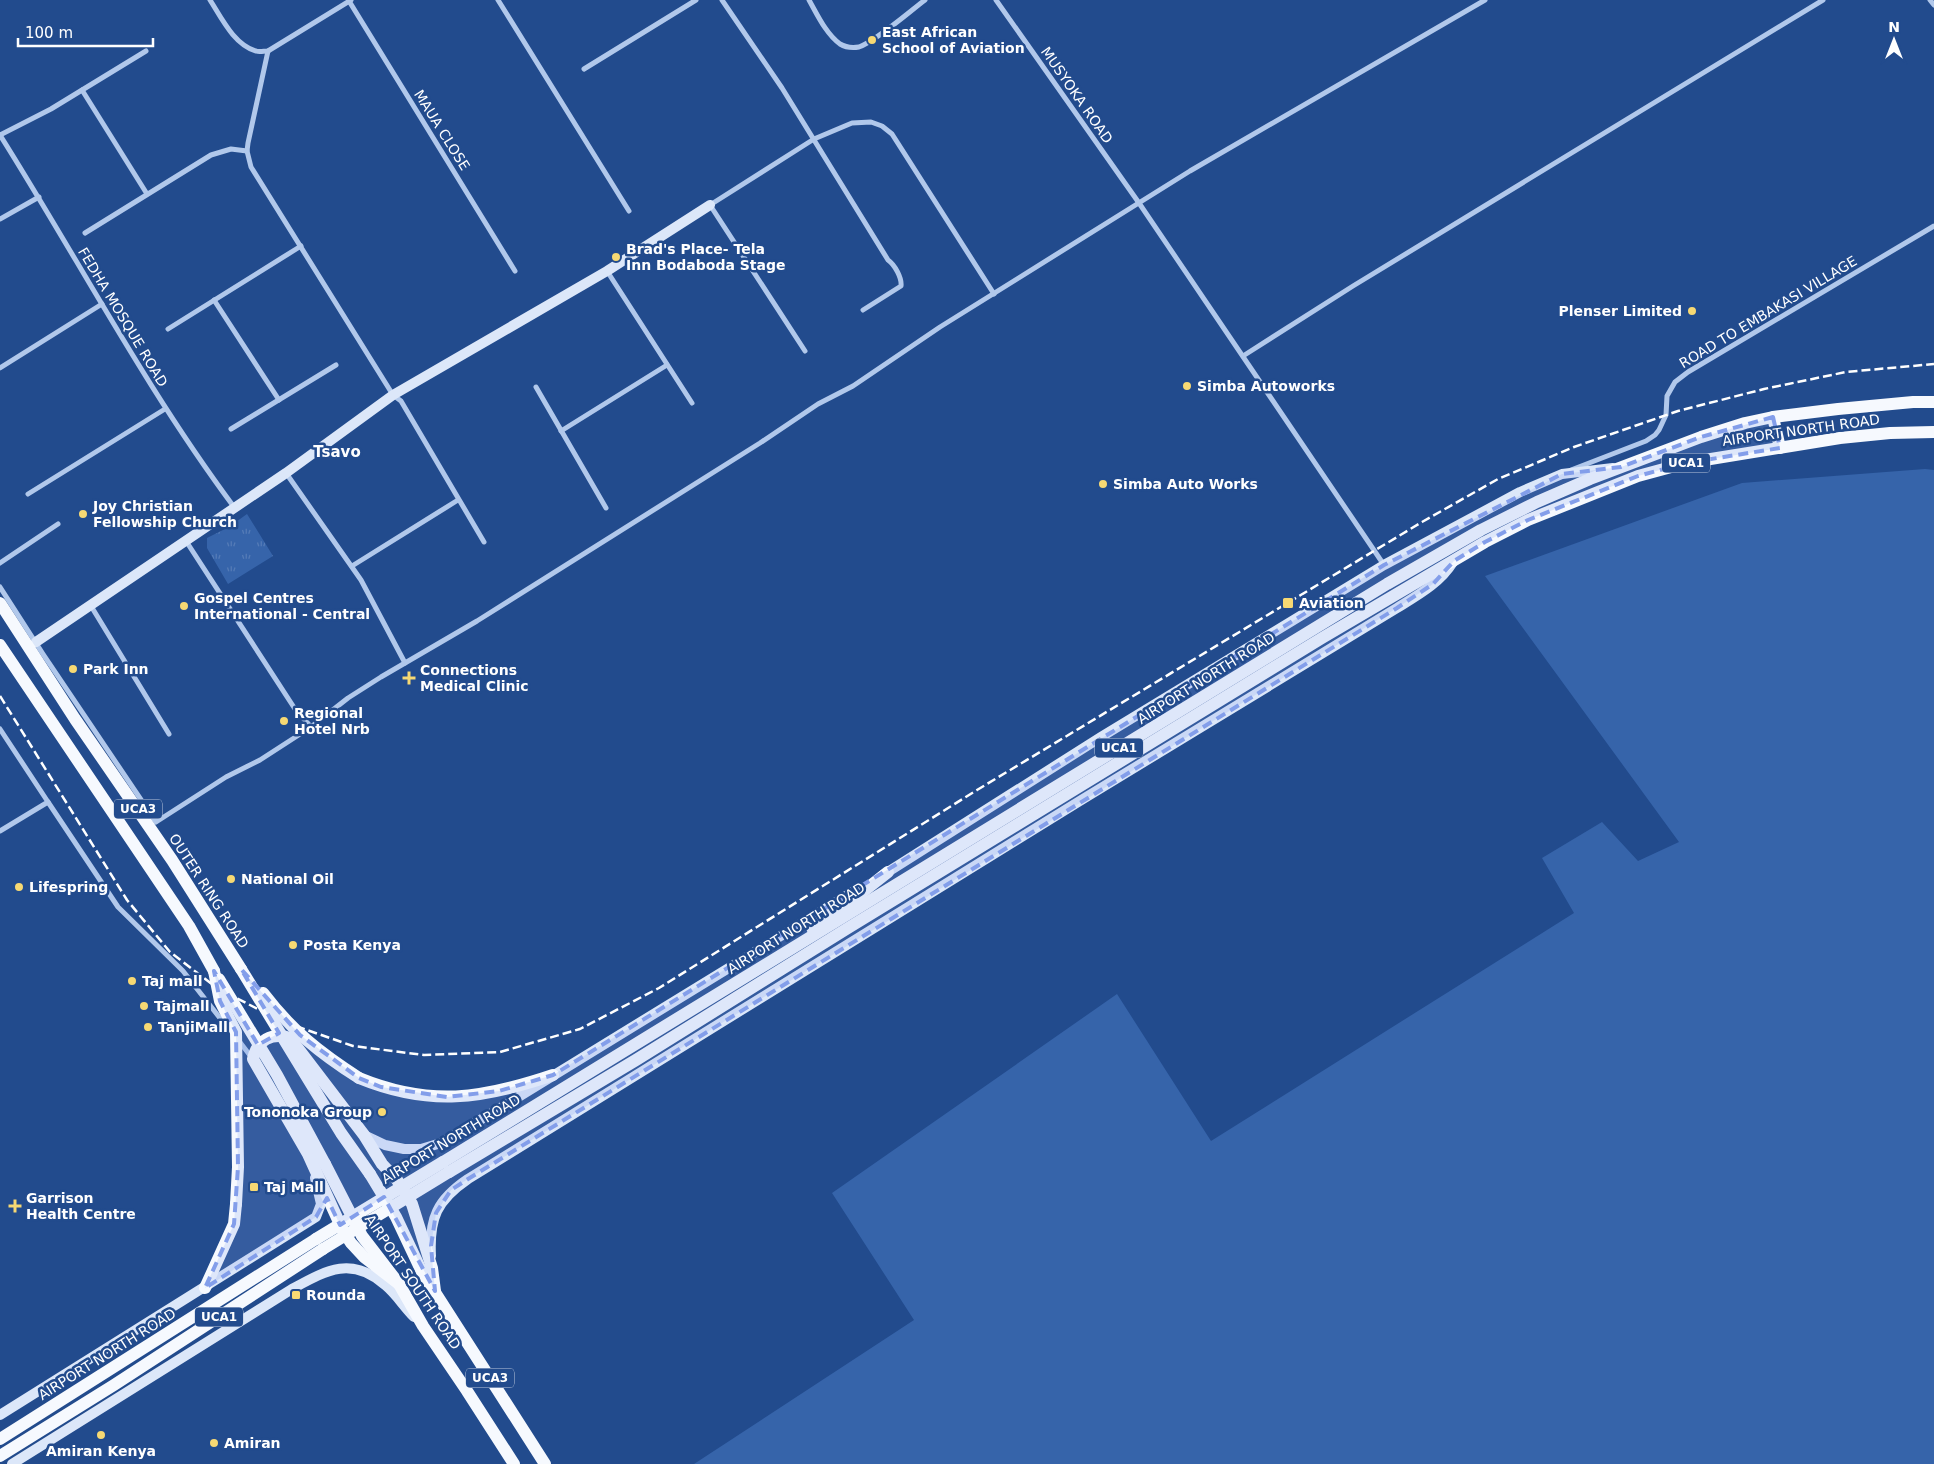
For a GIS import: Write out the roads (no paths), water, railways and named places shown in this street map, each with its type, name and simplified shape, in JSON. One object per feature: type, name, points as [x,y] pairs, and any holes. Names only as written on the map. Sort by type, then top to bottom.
[{"type":"main road","points":[[34,647],[234,507],[286,473],[393,395],[607,271],[710,204]]},
{"type":"main road","name":"AIRPORT NORTH ROAD","points":[[0,1439],[316,1239],[628,1050],[1387,584],[1489,526],[1590,479],[1701,436],[1745,423],[1773,416],[1934,402]]},
{"type":"main road","points":[[1773,416],[1780,448]]},
{"type":"main road","name":"AIRPORT NORTH ROAD","points":[[0,1456],[114,1385],[323,1249],[636,1060],[1306,648],[1455,560],[1528,520],[1638,476],[1686,463],[1840,438],[1934,432]]},
{"type":"main road","name":"AIRPORT NORTH ROAD","points":[[364,1135],[372,1140],[395,1148],[413,1150],[430,1147],[441,1142],[888,872],[1101,737],[1384,565],[1520,492],[1562,474],[1621,467]]},
{"type":"main road","name":"AIRPORT NORTH ROAD","points":[[432,1268],[433,1224],[440,1206],[451,1190],[1083,798],[1397,608],[1433,584],[1455,560]]},
{"type":"main road","name":"OUTER RING ROAD","points":[[0,603],[34,647],[75,719],[172,860],[330,1116],[370,1174]]},
{"type":"main road","name":"UCA3","points":[[0,645],[189,926],[214,971]]},
{"type":"main road","points":[[784,953],[819,922],[888,872]]},
{"type":"main road","points":[[241,969],[300,1035],[359,1078],[381,1087],[410,1094],[447,1098],[499,1091],[553,1075]]},
{"type":"main road","points":[[204,1288],[234,1224],[238,1167],[236,1032],[220,1000],[214,971]]},
{"type":"main road","name":"AIRPORT SOUTH ROAD","points":[[214,971],[277,1074],[362,1236],[399,1284],[424,1326],[514,1464]]},
{"type":"main road","name":"UCA1","points":[[308,1154],[253,1059],[256,1049],[267,1038],[278,1035],[290,1038],[364,1135]]},
{"type":"main road","points":[[364,1135],[382,1164],[397,1180],[412,1204],[432,1268],[435,1291]]},
{"type":"main road","points":[[308,1154],[342,1231],[364,1257],[399,1284]]},
{"type":"main road","name":"AIRPORT NORTH ROAD","points":[[0,1415],[316,1217],[321,1204],[308,1154]]},
{"type":"main road","name":"AIRPORT SOUTH ROAD","points":[[370,1174],[396,1216],[422,1272],[546,1464]]},
{"type":"main road","name":"UCA1","points":[[12,1464],[292,1289],[324,1272],[340,1268],[370,1275],[385,1284],[424,1326]]},
{"type":"street","points":[[210,0],[234,35],[246,46],[256,51],[268,51],[350,0]]},
{"type":"street","name":"MAUA CLOSE","points":[[350,0],[516,271]]},
{"type":"street","points":[[498,0],[629,211]]},
{"type":"street","points":[[584,69],[696,0]]},
{"type":"street","points":[[722,0],[782,88],[891,262],[901,282],[898,288],[863,310]]},
{"type":"street","points":[[809,0],[831,34],[840,44],[852,48],[873,39],[925,0]]},
{"type":"street","name":"MUSYOKA ROAD","points":[[996,0],[1139,203],[1384,565]]},
{"type":"street","points":[[0,587],[34,647],[156,822],[226,777],[260,760],[310,727],[348,698],[477,621],[760,443],[793,420],[853,386],[940,327],[1190,171],[1485,0]]},
{"type":"street","points":[[1243,356],[1353,286],[1823,0]]},
{"type":"street","points":[[1930,0],[1934,5]]},
{"type":"street","points":[[0,135],[82,90],[146,51]]},
{"type":"street","points":[[268,51],[247,151],[251,167],[393,395],[401,401],[413,420],[484,542]]},
{"type":"street","points":[[82,90],[147,194]]},
{"type":"street","points":[[805,351],[710,204],[814,139],[852,123],[872,122],[882,126],[892,134],[994,294]]},
{"type":"street","name":"FEDHA MOSQUE ROAD","points":[[0,135],[165,409],[196,456],[234,507]]},
{"type":"street","points":[[85,234],[211,155],[221,150],[247,151]]},
{"type":"street","points":[[0,219],[39,197]]},
{"type":"street","name":"ROAD TO EMBAKASI VILLAGE","points":[[1562,474],[1655,436],[1666,415],[1667,396],[1675,382],[1688,372],[1934,226]]},
{"type":"street","points":[[168,329],[301,246]]},
{"type":"street","points":[[607,271],[692,403]]},
{"type":"street","points":[[214,300],[279,400]]},
{"type":"street","points":[[0,368],[102,304]]},
{"type":"street","points":[[231,430],[336,365]]},
{"type":"street","points":[[561,431],[667,365]]},
{"type":"street","points":[[536,387],[606,508]]},
{"type":"street","points":[[28,494],[165,409]]},
{"type":"street","points":[[286,473],[352,566],[370,595],[405,663]]},
{"type":"street","points":[[352,566],[458,500]]},
{"type":"street","points":[[0,563],[58,524]]},
{"type":"street","points":[[186,541],[295,709],[310,727]]},
{"type":"street","points":[[91,606],[169,734]]},
{"type":"street","points":[[0,729],[118,907],[183,971],[253,1059]]},
{"type":"street","points":[[0,831],[48,802]]},
{"type":"railway","points":[[0,696],[127,900],[170,952],[217,988],[281,1021],[353,1046],[424,1055],[500,1052],[580,1029],[659,988],[977,790],[1422,522],[1498,479],[1574,447],[1678,411],[1764,389],[1846,372],[1934,364]]},
{"type":"place","name":"East African School of Aviation","points":[[872,40]]},
{"type":"place","name":"Brad's Place- Tela Inn Bodaboda Stage","points":[[616,257]]},
{"type":"place","name":"Plenser Limited","points":[[1692,311]]},
{"type":"place","name":"Simba Autoworks","points":[[1187,386]]},
{"type":"place","name":"Simba Auto Works","points":[[1103,484]]},
{"type":"place","name":"Joy Christian Fellowship Church","points":[[83,514]]},
{"type":"place","name":"Aviation","points":[[1288,603]]},
{"type":"place","name":"Gospel Centres International - Central","points":[[184,606]]},
{"type":"place","name":"Park Inn","points":[[73,669]]},
{"type":"place","name":"Connections Medical Clinic","points":[[409,678]]},
{"type":"place","name":"Regional Hotel Nrb","points":[[284,721]]},
{"type":"place","name":"National Oil","points":[[231,879]]},
{"type":"place","name":"Lifespring","points":[[19,887]]},
{"type":"place","name":"Posta Kenya","points":[[293,945]]},
{"type":"place","name":"Taj mall","points":[[132,981]]},
{"type":"place","name":"Tajmall","points":[[144,1006]]},
{"type":"place","name":"TanjiMall","points":[[148,1027]]},
{"type":"place","name":"Tononoka Group","points":[[382,1112]]},
{"type":"place","name":"Taj Mall","points":[[254,1187]]},
{"type":"place","name":"Garrison Health Centre","points":[[15,1206]]},
{"type":"place","name":"Rounda","points":[[296,1295]]},
{"type":"place","name":"Amiran Kenya","points":[[101,1435]]},
{"type":"place","name":"Amiran","points":[[214,1443]]},
{"type":"district","name":"Tsavo","points":[[337,452]]}]
